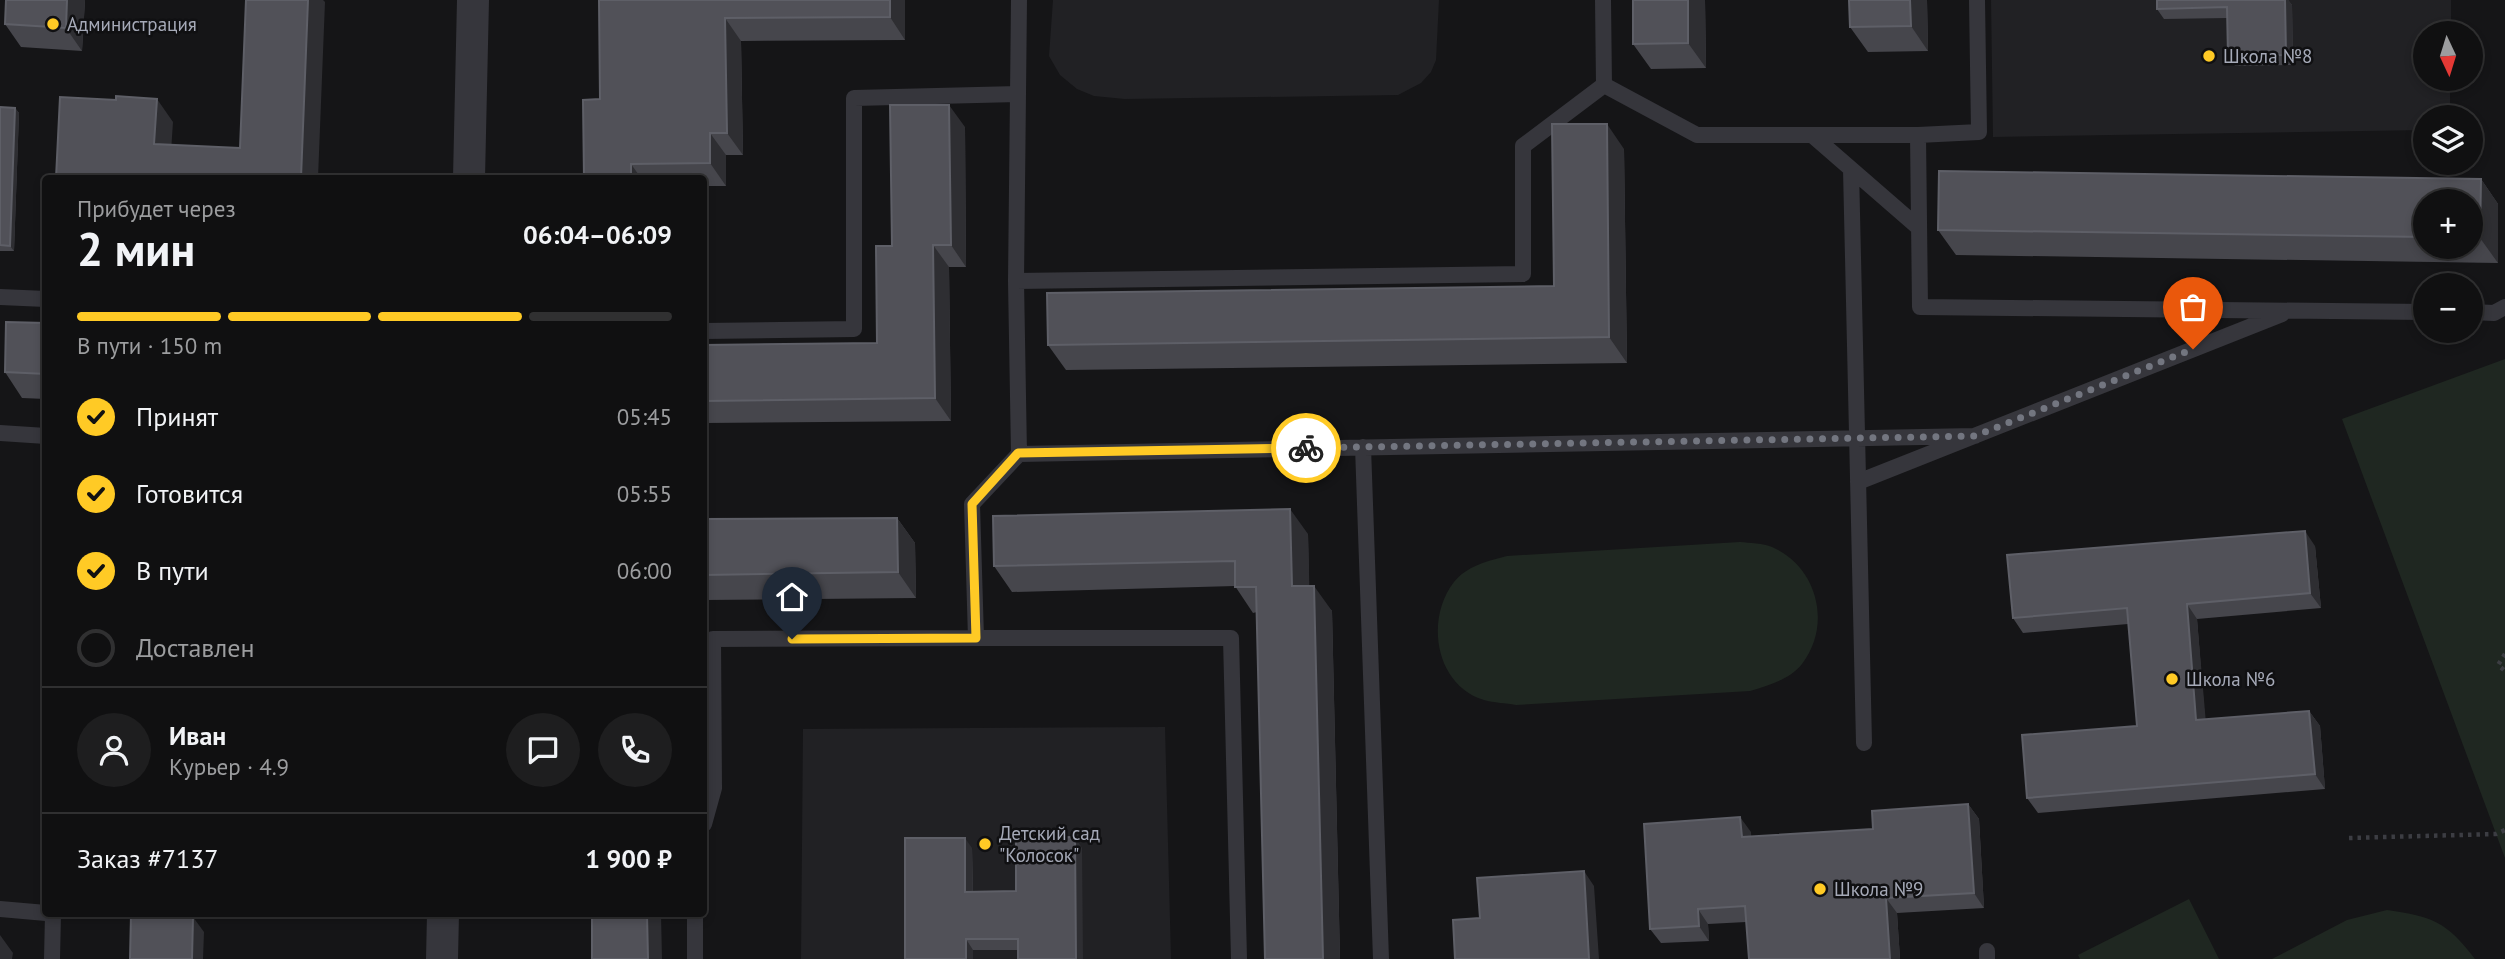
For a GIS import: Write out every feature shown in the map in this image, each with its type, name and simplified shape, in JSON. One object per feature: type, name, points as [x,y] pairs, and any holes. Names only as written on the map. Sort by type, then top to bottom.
[{"type":"street","points":[[470,175],[473,0]]},
{"type":"street","points":[[442,959],[443,917]]},
{"type":"lane","points":[[976,638],[972,504],[1018,453],[1016,281],[1019,0]]},
{"type":"lane","points":[[1603,0],[1604,85]]},
{"type":"lane","points":[[1604,85],[1697,135],[1918,135],[1979,132],[1977,0]]},
{"type":"lane","points":[[1016,281],[1523,274],[1523,146],[1604,85]]},
{"type":"lane","points":[[707,331],[854,330],[854,98],[1018,94]]},
{"type":"lane","points":[[1812,135],[1919,228]]},
{"type":"lane","points":[[1918,135],[1920,307],[2413,312]]},
{"type":"lane","points":[[1851,169],[1864,743]]},
{"type":"lane","points":[[0,297],[42,299]]},
{"type":"lane","points":[[2483,313],[2494,313],[2505,307]]},
{"type":"lane","points":[[1858,482],[2290,311]]},
{"type":"lane","points":[[0,433],[42,436]]},
{"type":"lane","points":[[1018,453],[1975,436]]},
{"type":"lane","points":[[1363,447],[1381,959]]},
{"type":"lane","points":[[709,788],[713,639],[1231,638],[1239,959]]},
{"type":"lane","points":[[0,909],[42,913]]},
{"type":"lane","points":[[52,959],[53,917]]},
{"type":"lane","points":[[695,917],[695,959]]},
{"type":"path","points":[[2505,654],[2498,665],[2505,671]]},
{"type":"path","points":[[2348,838],[2496,834],[2505,830]]},
{"type":"shaded area","points":[[1053,0],[1439,0],[1436,60],[1431,72],[1421,83],[1398,95],[1125,99],[1094,96],[1077,89],[1060,75],[1049,56]]},
{"type":"shaded area","name":"Школа №8","points":[[1991,0],[2451,0],[2451,21],[2413,21],[2413,91],[2450,91],[2450,105],[2413,105],[2413,130],[1993,137]]},
{"type":"shaded area","points":[[2505,359],[2505,858],[2342,419]]},
{"type":"shaded area","points":[[1740,542],[1772,547],[1788,556],[1810,583],[1815,598],[1818,615],[1811,649],[1797,670],[1778,681],[1750,691],[1516,705],[1484,700],[1467,692],[1445,666],[1438,632],[1445,597],[1459,576],[1478,565],[1507,556]]},
{"type":"shaded area","name":"Детский сад \"Колосок\"","points":[[1165,727],[1171,959],[801,959],[803,729]]},
{"type":"shaded area","points":[[2189,899],[2219,959],[2080,959],[2078,955]]},
{"type":"shaded area","points":[[2387,910],[2416,915],[2437,923],[2455,936],[2475,959],[2272,959],[2347,920]]},
{"type":"building","points":[[6,0],[67,0],[66,28],[5,24]]},
{"type":"building","points":[[246,0],[308,0],[301,175],[56,175],[60,97],[116,100],[116,96],[157,99],[154,144],[240,148]]},
{"type":"building","points":[[599,0],[890,0],[890,17],[725,18],[727,133],[710,133],[710,163],[631,164],[631,175],[584,175],[583,100],[600,99]]},
{"type":"building","points":[[1633,0],[1688,0],[1688,43],[1633,44]]},
{"type":"building","points":[[1849,0],[1910,0],[1911,26],[1850,27]]},
{"type":"building","points":[[2157,0],[2285,0],[2286,55],[2228,56],[2227,7],[2157,9]]},
{"type":"building","points":[[890,105],[949,105],[951,245],[933,245],[935,398],[707,401],[707,345],[877,343],[876,246],[892,246]]},
{"type":"building","points":[[0,107],[15,108],[10,246],[0,245]]},
{"type":"building","points":[[1552,124],[1607,124],[1609,337],[1048,345],[1047,293],[1554,286]]},
{"type":"building","points":[[1939,171],[2481,179],[2481,189],[2413,189],[2413,237],[1938,230]]},
{"type":"building","points":[[6,322],[42,323],[42,374],[5,372]]},
{"type":"building","points":[[1290,509],[1292,586],[1314,586],[1323,959],[1265,959],[1256,587],[1235,587],[1235,561],[994,566],[993,516]]},
{"type":"building","points":[[897,518],[898,572],[707,575],[707,519]]},
{"type":"building","name":"Школа №6","points":[[2305,531],[2310,593],[2187,604],[2196,720],[2309,711],[2315,774],[2027,798],[2022,735],[2137,726],[2127,608],[2013,618],[2007,555]]},
{"type":"building","name":"Школа №9","points":[[1968,804],[1974,893],[1886,898],[1890,959],[1749,959],[1745,906],[1698,909],[1699,926],[1650,929],[1644,824],[1740,817],[1742,837],[1873,829],[1872,811]]},
{"type":"building","points":[[1075,837],[1076,959],[1018,959],[1018,939],[966,939],[966,959],[905,959],[905,838],[965,838],[965,892],[1016,891],[1016,838]]},
{"type":"building","points":[[1584,871],[1589,959],[1455,959],[1453,920],[1480,918],[1477,878]]},
{"type":"building","points":[[131,917],[193,917],[192,959],[130,959]]},
{"type":"building","points":[[592,917],[647,917],[648,959],[592,959]]},
{"type":"way so far","points":[[1306,448],[1975,436],[2193,349]]},
{"type":"place","name":"Администрация","points":[[53,24]]},
{"type":"place","name":"Школа №8","points":[[2209,56]]},
{"type":"place","name":"Школа №6","points":[[2172,679]]},
{"type":"place","name":"Детский сад \"Колосок\"","points":[[985,844]]},
{"type":"place","name":"Школа №9","points":[[1820,889]]},
{"type":"route","points":[[792,639],[976,638],[972,504],[1018,453],[1306,448]]}]
